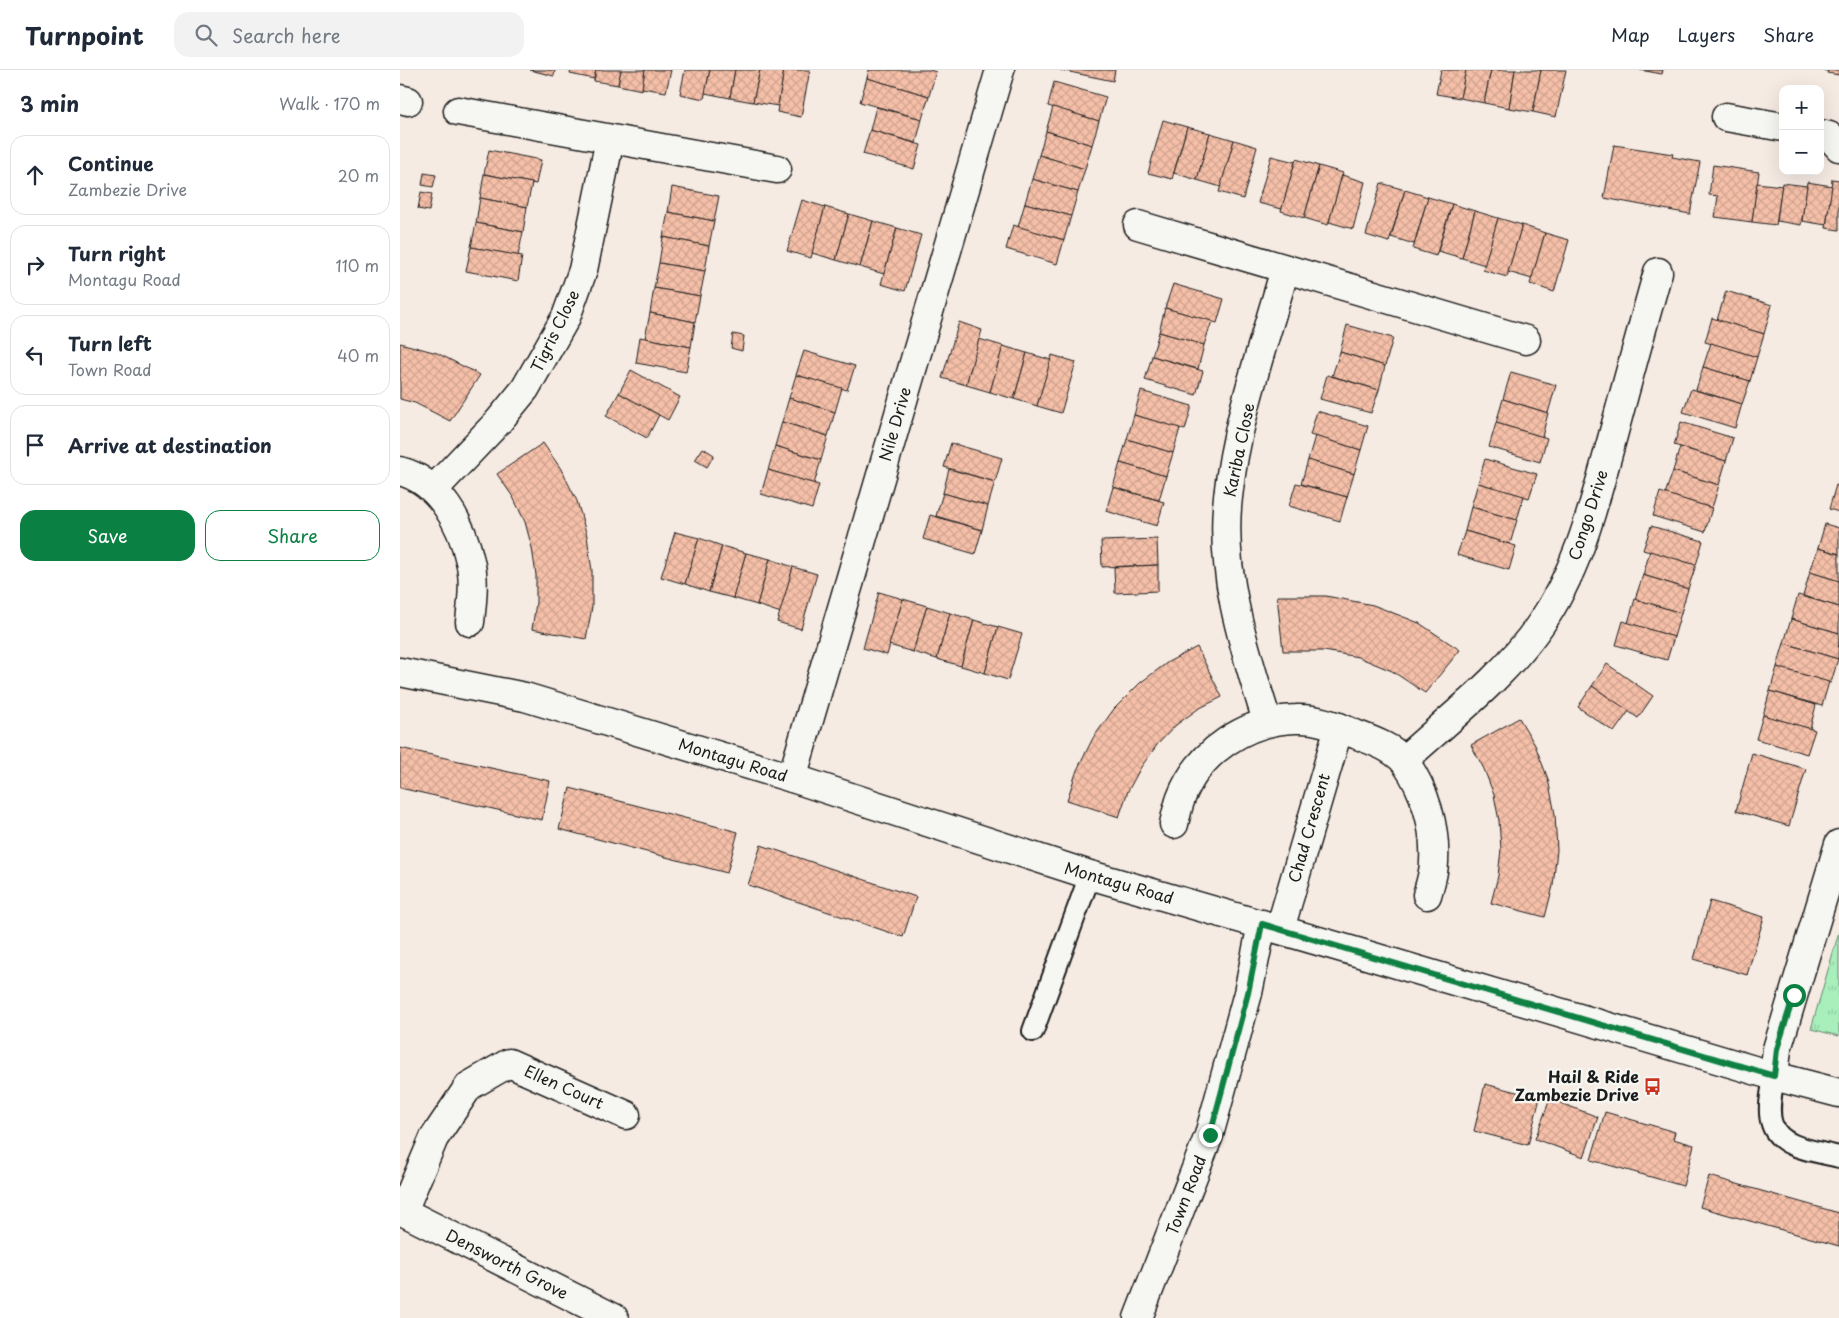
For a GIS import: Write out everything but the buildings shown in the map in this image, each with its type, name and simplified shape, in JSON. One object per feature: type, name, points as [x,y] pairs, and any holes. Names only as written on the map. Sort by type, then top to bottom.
[{"type":"street","name":"Nile Drive","points":[[792,778],[1000,70]]},
{"type":"street","points":[[458,111],[777,169]]},
{"type":"street","points":[[1726,117],[1779,126]]},
{"type":"street","points":[[1824,135],[1830,136],[1839,147]]},
{"type":"street","name":"Tigris Close","points":[[434,489],[498,422],[525,389],[566,318],[583,270],[610,139]]},
{"type":"street","points":[[1138,225],[1526,340]]},
{"type":"street","name":"Kariba Close","points":[[1268,721],[1242,634],[1231,582],[1227,499],[1235,451],[1285,269]]},
{"type":"street","name":"Congo Drive","points":[[1404,760],[1486,688],[1519,652],[1540,624],[1564,586],[1586,534],[1658,272]]},
{"type":"street","points":[[400,471],[434,489],[454,518],[470,561],[472,593],[470,622]]},
{"type":"street","name":"Montagu Road","points":[[400,672],[525,697],[792,778],[1090,875],[1774,1076],[1839,1093]]},
{"type":"street","points":[[1174,824],[1181,798],[1196,770],[1219,746],[1239,734],[1268,721],[1299,718],[1339,727],[1378,743],[1404,760],[1420,791],[1433,823],[1434,863],[1427,896]]},
{"type":"street","name":"Chad Crescent","points":[[1271,927],[1339,727]]},
{"type":"street","points":[[1774,1076],[1777,1049],[1839,844]]},
{"type":"street","name":"Town Road","points":[[1138,1318],[1210,1135],[1248,993],[1271,927]]},
{"type":"street","name":"Ellen Court","points":[[402,1211],[434,1138],[469,1086],[509,1063],[626,1115]]},
{"type":"street","name":"Densworth Grove","points":[[402,1211],[614,1318]]},
{"type":"lane","points":[[1033,1031],[1090,875]]},
{"type":"lane","points":[[1774,1076],[1770,1106],[1771,1123],[1779,1136],[1793,1145],[1839,1157]]},
{"type":"green space","points":[[1839,932],[1839,1036],[1811,1029]]},
{"type":"place","name":"Hail & Ride Zambezie Drive","points":[[1653,1086]]},
{"type":"route","points":[[1210,1135],[1248,993],[1262,924],[1774,1076],[1777,1049],[1794,995]]}]
